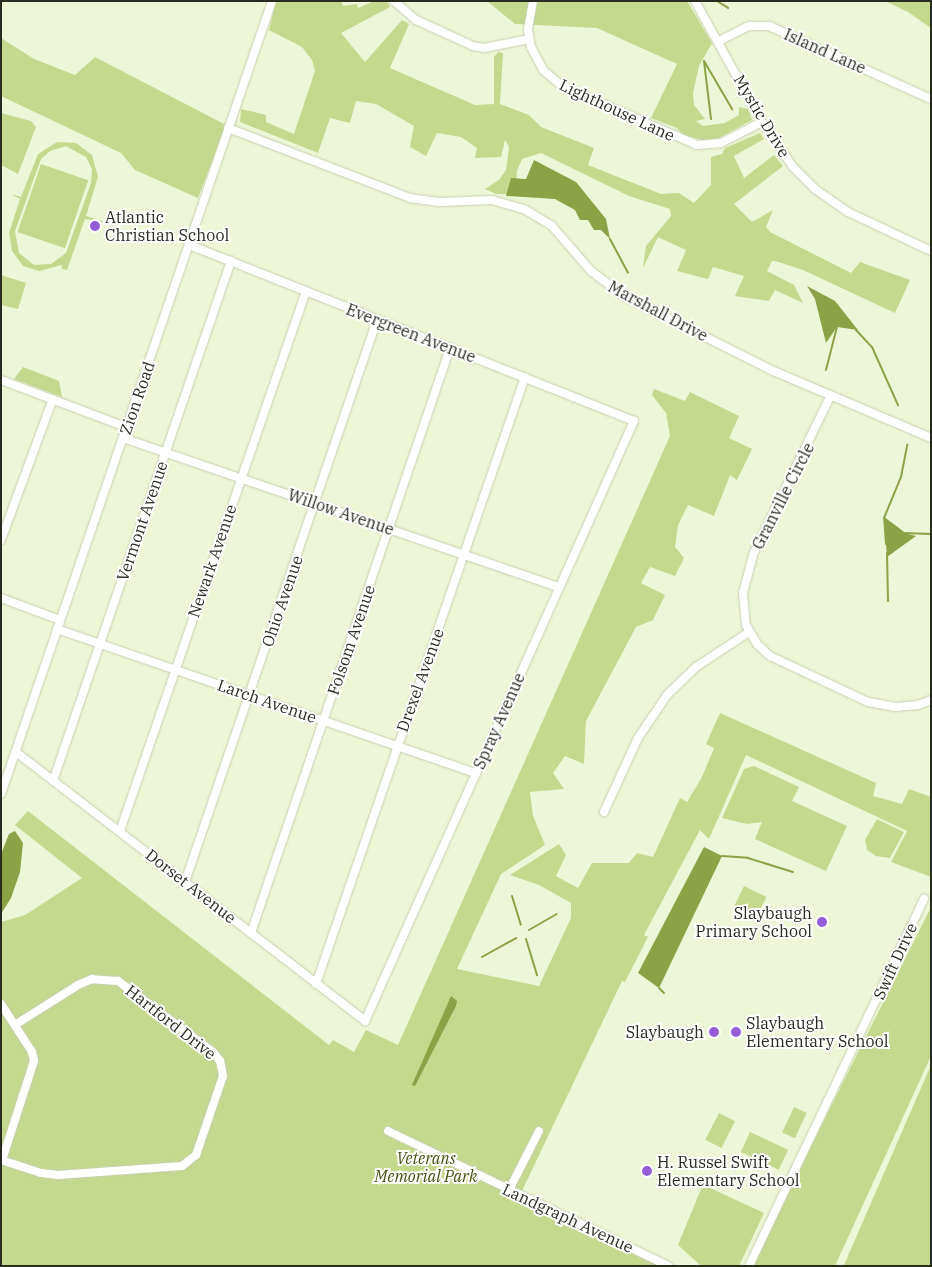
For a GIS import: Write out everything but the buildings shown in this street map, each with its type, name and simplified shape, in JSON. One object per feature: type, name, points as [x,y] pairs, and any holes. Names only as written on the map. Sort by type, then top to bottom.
[{"type":"street","name":"Zion Road","points":[[1,794],[272,1]]},
{"type":"street","points":[[394,1],[416,20],[473,46],[484,48],[529,39]]},
{"type":"street","name":"Lighthouse Lane","points":[[533,1],[529,39],[539,64],[558,84],[692,144],[715,145],[762,122]]},
{"type":"street","name":"Mystic Drive","points":[[695,1],[762,122],[787,160],[823,195],[856,217],[931,251]]},
{"type":"street","name":"Island Lane","points":[[718,41],[749,26],[769,26],[931,99]]},
{"type":"street","name":"Marshall Drive","points":[[228,128],[410,198],[434,202],[492,200],[524,209],[552,226],[591,271],[618,293],[771,370],[931,438]]},
{"type":"street","name":"Evergreen Avenue","points":[[189,245],[634,421]]},
{"type":"street","name":"Vermont Avenue","points":[[53,781],[232,261]]},
{"type":"street","name":"Newark Avenue","points":[[120,831],[240,478],[306,291]]},
{"type":"street","name":"Ohio Avenue","points":[[185,882],[377,320]]},
{"type":"street","name":"Folsom Avenue","points":[[251,933],[450,348]]},
{"type":"street","name":"Drexel Avenue","points":[[316,984],[396,747],[465,555],[525,377]]},
{"type":"street","points":[[1,380],[126,427]]},
{"type":"street","name":"Granville Circle","points":[[831,396],[754,552],[743,593],[743,612],[749,632],[770,656],[868,702],[895,707],[918,705],[931,700]]},
{"type":"street","points":[[1,540],[53,399]]},
{"type":"street","name":"Spray Avenue","points":[[365,1021],[634,421]]},
{"type":"street","name":"Willow Avenue","points":[[123,438],[559,587]]},
{"type":"street","points":[[1,598],[60,620]]},
{"type":"street","name":"Larch Avenue","points":[[57,629],[476,773]]},
{"type":"street","points":[[604,812],[638,738],[667,695],[696,667],[749,632]]},
{"type":"street","name":"Dorset Avenue","points":[[16,752],[365,1021]]},
{"type":"street","name":"Swift Drive","points":[[749,1266],[924,899]]},
{"type":"street","name":"Hartford Drive","points":[[2,1160],[41,1174],[58,1175],[182,1166],[196,1155],[222,1076],[220,1061],[213,1052],[118,981],[92,979],[78,985],[15,1025]]},
{"type":"street","points":[[1,1004],[32,1052],[34,1061],[2,1160]]},
{"type":"street","name":"Landgraph Avenue","points":[[388,1131],[668,1266]]},
{"type":"street","points":[[509,1190],[539,1131]]},
{"type":"green space","points":[[276,1],[341,1],[343,6],[357,4],[358,8],[374,1],[387,1],[390,7],[341,33],[365,62],[402,20],[409,24],[390,68],[475,105],[494,104],[494,57],[498,52],[503,53],[500,104],[529,115],[541,127],[594,148],[588,165],[661,194],[679,193],[694,203],[711,185],[711,157],[722,154],[725,148],[760,133],[764,139],[734,156],[744,178],[774,155],[783,166],[734,204],[752,222],[773,210],[766,227],[770,232],[851,273],[860,262],[910,280],[895,313],[803,270],[775,261],[772,261],[767,271],[794,285],[803,303],[775,290],[769,301],[735,296],[744,276],[713,267],[708,279],[677,271],[686,250],[658,237],[643,268],[646,246],[671,216],[670,209],[629,196],[541,153],[522,159],[517,171],[516,194],[496,194],[485,189],[499,180],[506,170],[509,147],[505,140],[501,157],[475,158],[477,148],[461,137],[437,133],[426,156],[410,147],[414,126],[376,104],[356,101],[350,123],[330,118],[318,153],[240,122],[241,109],[266,115],[266,122],[294,134],[315,71],[312,60],[302,47],[269,30]]},
{"type":"green space","points":[[487,1],[687,1],[712,43],[699,66],[693,93],[694,105],[705,119],[696,121],[703,126],[725,123],[739,115],[739,107],[748,109],[752,120],[719,138],[703,140],[684,135],[677,128],[651,118],[677,64],[597,28],[515,24]]},
{"type":"green space","points":[[885,1],[931,1],[931,28],[908,12]]},
{"type":"green space","points":[[1,38],[34,59],[75,75],[95,57],[226,125],[198,198],[135,170],[121,153],[1,96]]},
{"type":"green space","points":[[1,113],[31,121],[36,127],[18,174],[1,165]]},
{"type":"green space","points":[[57,142],[76,143],[92,155],[98,177],[86,216],[112,224],[85,219],[67,270],[62,269],[62,265],[39,271],[23,266],[12,251],[9,233],[20,199],[11,194],[21,197],[38,154]],"holes":[[[66,146],[86,157],[92,169],[91,183],[66,253],[51,264],[34,265],[19,253],[15,231],[41,159],[50,151]]]},
{"type":"green space","points":[[41,164],[88,180],[65,248],[18,232]]},
{"type":"green space","points":[[1,275],[26,283],[18,309],[1,305]]},
{"type":"green space","points":[[23,367],[59,381],[62,397],[14,379]]},
{"type":"green space","name":"Veterans Memorial Park","points":[[654,389],[685,401],[690,392],[739,416],[729,438],[752,449],[737,480],[730,475],[714,516],[688,505],[678,525],[675,547],[684,558],[675,576],[650,567],[641,583],[665,595],[653,620],[636,627],[586,721],[584,764],[565,756],[553,773],[564,789],[530,792],[533,816],[545,845],[501,874],[457,969],[539,986],[571,918],[571,903],[539,885],[510,875],[559,844],[566,855],[556,876],[578,888],[592,863],[629,863],[637,853],[653,857],[680,798],[687,802],[702,777],[714,748],[706,744],[720,713],[876,783],[873,796],[902,804],[909,789],[931,797],[931,877],[891,862],[907,831],[746,755],[709,839],[700,830],[644,935],[648,937],[625,982],[622,981],[520,1195],[659,1266],[1,1266],[1,922],[25,915],[82,878],[15,825],[28,811],[329,1045],[333,1040],[354,1052],[366,1030],[398,1045],[670,436],[666,413],[652,395]]},
{"type":"green space","points":[[754,766],[799,787],[792,801],[847,826],[826,871],[755,839],[762,822],[747,824],[722,818],[744,769]]},
{"type":"green space","points":[[877,819],[904,832],[890,858],[876,856],[867,850],[865,840]]},
{"type":"green space","points":[[744,886],[766,897],[756,919],[733,908]]},
{"type":"green space","points":[[931,907],[931,1056],[835,1266],[751,1266]]},
{"type":"green space","points":[[931,1065],[931,1266],[844,1266],[844,1265]]},
{"type":"green space","points":[[794,1107],[807,1113],[795,1138],[782,1132]]},
{"type":"green space","points":[[719,1113],[735,1121],[721,1148],[705,1140]]},
{"type":"green space","points":[[750,1132],[788,1150],[779,1170],[741,1152]]},
{"type":"green space","points":[[708,1187],[764,1213],[739,1266],[701,1266],[678,1245],[701,1189]]},
{"type":"shaded area","points":[[534,160],[576,182],[606,219],[610,239],[601,230],[594,230],[588,220],[580,220],[575,210],[555,199],[506,196],[511,178],[526,179]]},
{"type":"shaded area","points":[[807,286],[835,301],[858,330],[837,327],[826,343],[815,299]]},
{"type":"shaded area","points":[[884,518],[904,533],[916,536],[887,557]]},
{"type":"shaded area","points":[[15,831],[23,843],[20,872],[11,898],[1,914],[1,854],[9,834]]},
{"type":"shaded area","points":[[704,847],[722,856],[659,988],[638,973]]},
{"type":"shaded area","points":[[451,996],[457,1001],[456,1006],[415,1086],[412,1085]]},
{"type":"waterway","points":[[717,1],[728,8]]},
{"type":"waterway","points":[[711,119],[704,61],[732,109]]},
{"type":"waterway","points":[[610,239],[628,273]]},
{"type":"waterway","points":[[826,370],[837,327]]},
{"type":"waterway","points":[[856,330],[872,347],[898,405]]},
{"type":"waterway","points":[[886,544],[884,518],[901,477],[907,445]]},
{"type":"waterway","points":[[884,518],[904,533],[931,534]]},
{"type":"waterway","points":[[887,553],[888,601]]},
{"type":"waterway","points":[[722,856],[748,858],[793,872]]},
{"type":"waterway","points":[[512,896],[521,925]]},
{"type":"waterway","points":[[529,930],[557,914]]},
{"type":"waterway","points":[[482,957],[516,938]]},
{"type":"waterway","points":[[526,939],[537,975]]},
{"type":"waterway","points":[[659,988],[664,993]]},
{"type":"place","name":"Atlantic Christian School","points":[[95,226]]},
{"type":"place","name":"Slaybaugh Primary School","points":[[822,922]]},
{"type":"place","name":"Slaybaugh","points":[[714,1032]]},
{"type":"place","name":"Slaybaugh Elementary School","points":[[736,1032]]},
{"type":"place","name":"H. Russel Swift Elementary School","points":[[647,1171]]}]
